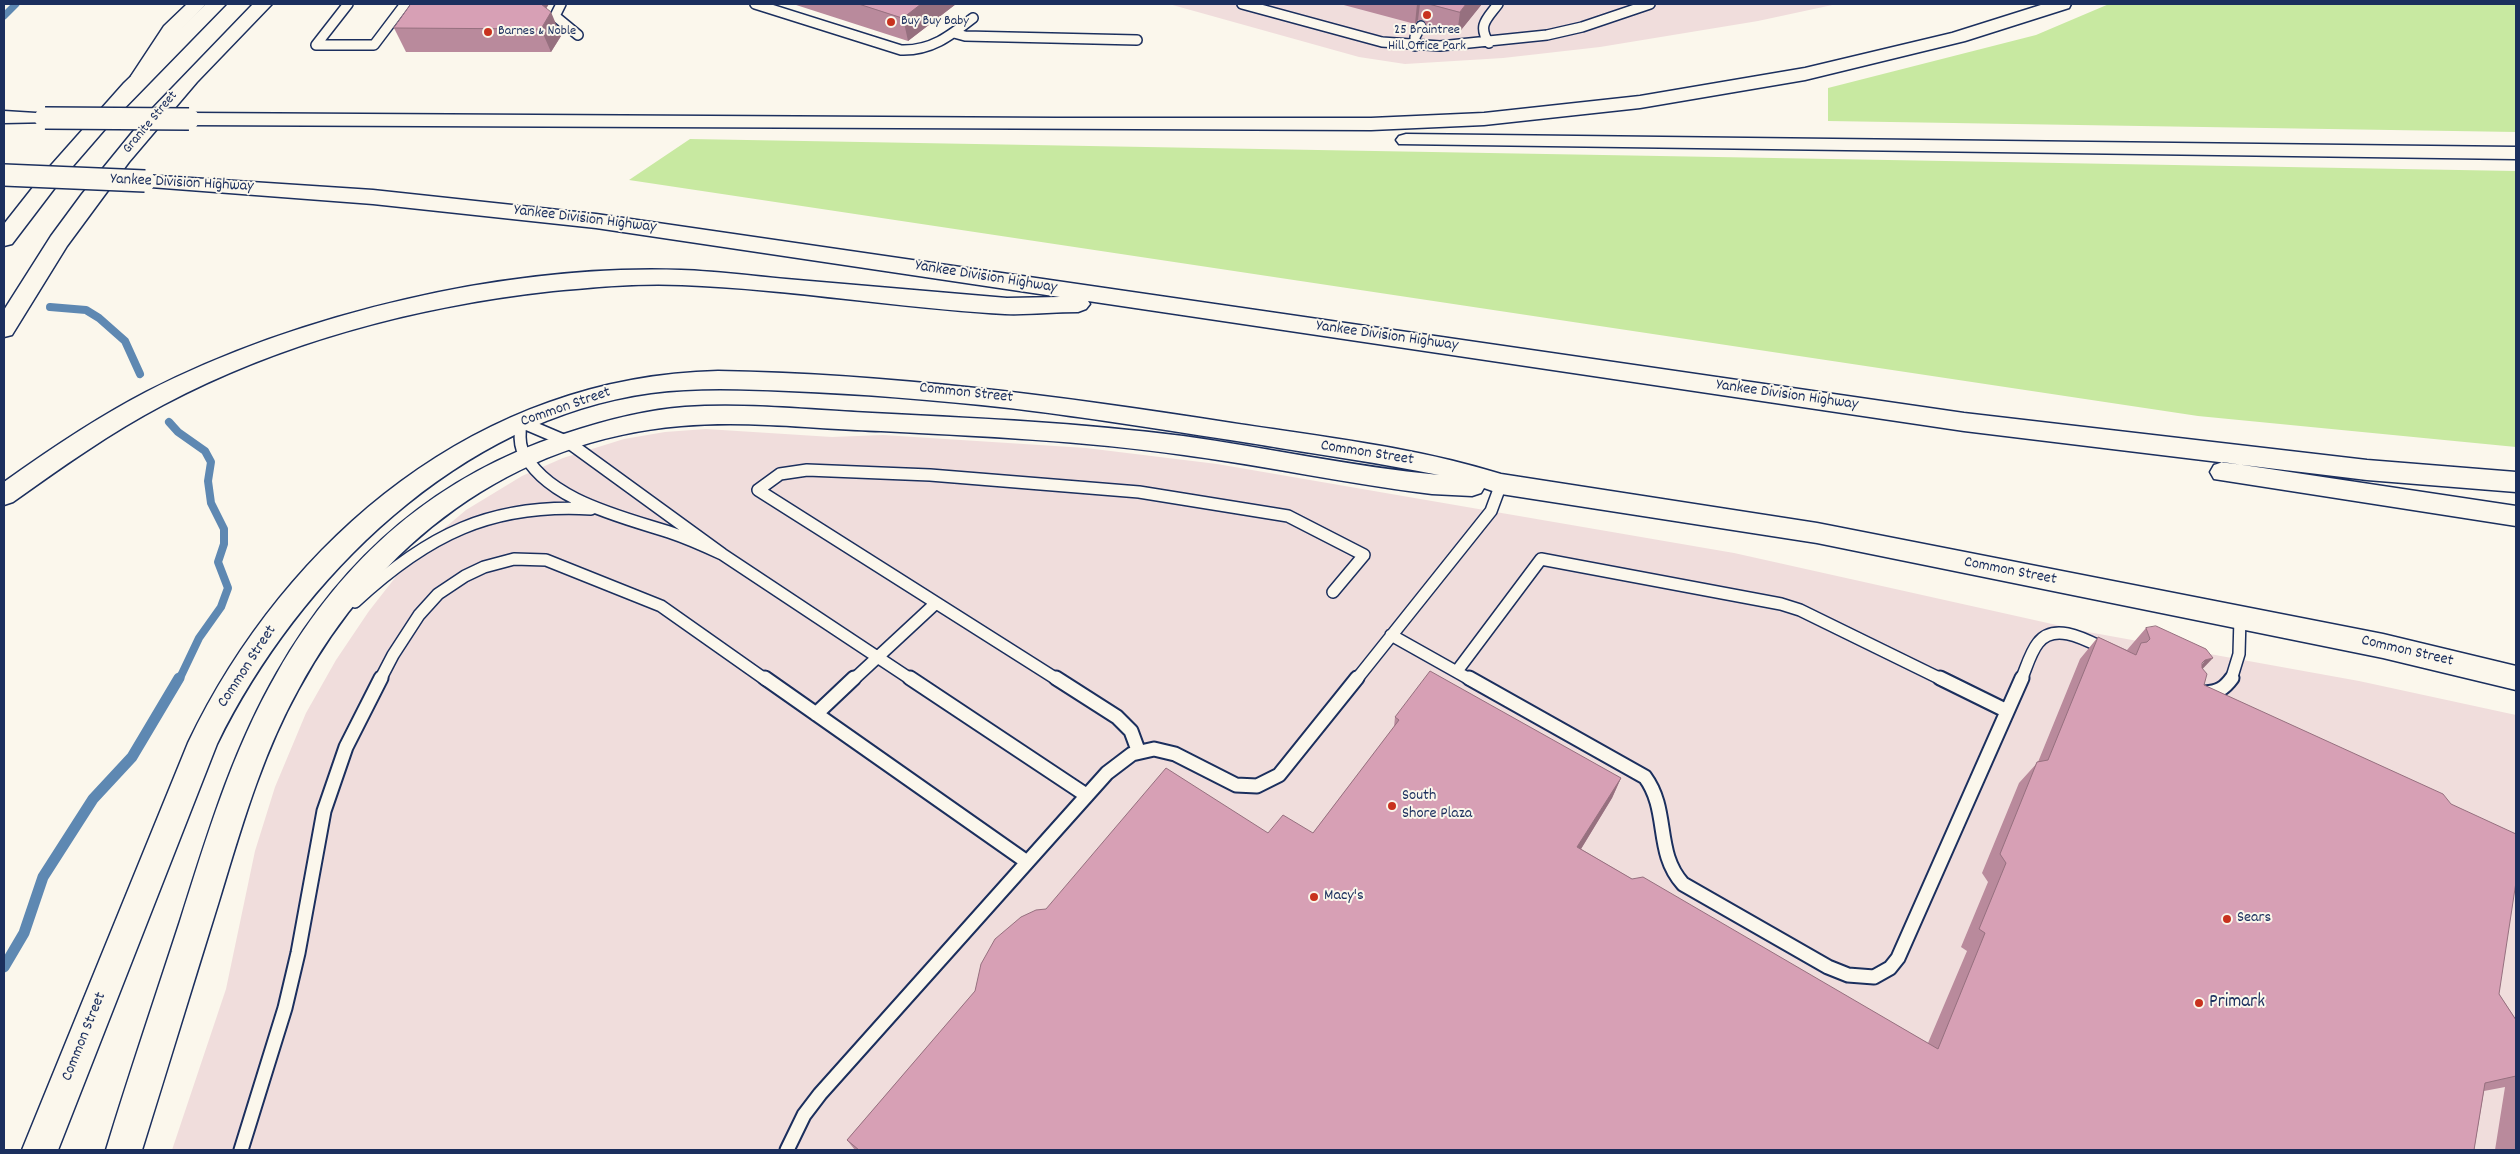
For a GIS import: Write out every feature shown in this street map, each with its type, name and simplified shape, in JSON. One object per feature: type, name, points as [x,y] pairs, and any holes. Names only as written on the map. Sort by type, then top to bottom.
[{"type":"main road","points":[[141,76],[171,30],[197,4]]},
{"type":"main road","points":[[4,239],[60,167],[141,76],[216,4]]},
{"type":"main road","name":"Granite Street","points":[[4,329],[64,236],[106,178],[164,106],[263,4]]},
{"type":"main road","points":[[4,117],[1056,124],[1371,124],[1484,119],[1603,107],[1738,86],[1869,60],[1988,28],[2062,4]]},
{"type":"main road","points":[[1056,124],[1171,137],[2516,153]]},
{"type":"main road","name":"Yankee Division Highway","points":[[4,176],[145,181],[372,197],[577,218],[1964,422]]},
{"type":"main road","points":[[4,495],[50,460],[108,424],[205,376],[278,346],[357,320],[479,292],[564,280],[638,276],[725,280],[1006,306],[1150,302]]},
{"type":"main road","name":"Common Street","points":[[40,1150],[197,757],[222,706],[249,662],[313,576],[379,509],[416,480],[455,455],[521,422],[584,398],[628,388],[668,382],[714,380],[891,387],[1016,399],[1402,458],[1451,468],[1501,484],[1817,533],[2383,646],[2516,678]]},
{"type":"main road","name":"Common Street","points":[[124,1150],[240,783],[269,715],[301,660],[347,594],[374,562],[405,532],[459,494],[528,458],[568,442],[635,423],[701,416],[939,424],[1184,446],[1444,486],[1501,484]]},
{"type":"main road","points":[[1964,422],[2357,469],[2516,482]]},
{"type":"main road","points":[[1964,422],[2145,460],[2516,516]]},
{"type":"lane","points":[[348,4],[316,45],[374,45],[405,4]]},
{"type":"lane","points":[[561,4],[555,16],[578,35]]},
{"type":"lane","points":[[755,4],[898,50],[934,48],[973,18]]},
{"type":"lane","points":[[1242,4],[1374,40],[1416,46],[1489,43],[1571,30],[1650,4]]},
{"type":"lane","points":[[1489,43],[1483,34],[1483,25],[1498,4]]},
{"type":"lane","points":[[1416,46],[1415,37],[1421,26]]},
{"type":"lane","points":[[954,34],[965,36],[1137,40]]},
{"type":"lane","points":[[722,554],[687,538],[609,513],[563,491],[528,458],[522,448],[521,422],[568,442],[722,554],[1086,796]]},
{"type":"lane","points":[[1138,750],[1130,731],[1117,717],[758,490],[780,474],[807,470],[930,475],[1076,486],[1210,502],[1288,516],[1364,555],[1333,592]]},
{"type":"lane","points":[[787,1150],[797,1126],[816,1099],[1118,761],[1138,750],[1160,748],[1178,753],[1221,780],[1236,785],[1252,787],[1266,783],[1279,775],[1491,511],[1501,484]]},
{"type":"lane","points":[[301,660],[339,618],[379,580],[406,559],[455,530],[489,517],[524,510],[561,507],[609,513]]},
{"type":"lane","points":[[241,1150],[277,1037],[293,979],[322,822],[336,774],[365,706],[392,655],[419,615],[438,594],[465,576],[495,564],[531,558],[554,562],[661,606],[1027,862]]},
{"type":"lane","points":[[1457,671],[1541,559],[1789,606],[2007,711]]},
{"type":"lane","points":[[816,714],[936,603]]},
{"type":"lane","points":[[2189,688],[2216,694],[2229,685],[2240,648],[2240,618]]},
{"type":"lane","points":[[1391,635],[1644,776],[1656,794],[1668,866],[1683,884],[1817,961],[1851,976],[1862,978],[1880,976],[1888,972],[1898,958],[2033,650],[2041,639],[2055,633],[2074,636],[2116,654]]},
{"type":"shaded area","points":[[1169,4],[1837,4],[1758,21],[1600,47],[1503,58],[1405,64],[1359,57]]},
{"type":"shaded area","name":"South Shore Plaza","points":[[706,429],[832,437],[883,435],[1086,448],[1217,464],[1734,553],[2088,632],[2359,681],[2516,715],[2516,1150],[172,1150],[226,989],[255,851],[275,787],[306,713],[336,660],[369,611],[405,565],[434,537],[466,510],[522,476],[563,458],[624,439],[665,432]]},
{"type":"green space","points":[[2109,4],[2516,4],[2516,132],[1828,121],[1828,88],[2036,35]]},
{"type":"green space","points":[[690,139],[2516,171],[2516,447],[2198,416],[629,180]]},
{"type":"building","points":[[411,4],[541,4],[551,12],[541,29],[394,28]]},
{"type":"building","points":[[859,4],[921,4],[903,18]]},
{"type":"building","points":[[1429,4],[1466,4],[1460,12]]},
{"type":"building","points":[[2156,626],[2206,649],[2213,658],[2202,663],[2202,668],[2207,674],[2204,685],[2443,794],[2451,804],[2516,834],[2516,882],[2499,994],[2516,1020],[2516,1076],[2485,1083],[2474,1150],[859,1150],[847,1140],[975,991],[981,964],[995,939],[1021,917],[1036,910],[1046,909],[1166,768],[1268,833],[1283,815],[1313,833],[1399,720],[1395,717],[1430,671],[1621,778],[1577,847],[1632,879],[1643,877],[1938,1049],[1985,933],[1979,929],[2006,863],[2000,854],[2037,762],[2048,760],[2098,637],[2136,655],[2141,643],[2147,642],[2150,639],[2146,628]]},
{"type":"waterway","points":[[4,16],[16,4]]},
{"type":"waterway","points":[[50,307],[86,310],[99,318],[125,341],[140,374]]},
{"type":"waterway","points":[[169,422],[178,432],[205,451],[211,462],[208,481],[211,503],[224,529],[224,544],[218,562],[228,588],[221,607],[199,638],[179,680]]},
{"type":"waterway","points":[[4,967],[24,933],[43,877],[93,799],[132,757],[179,678]]},
{"type":"place","name":"25 Braintree Hill Office Park","points":[[1427,15]]},
{"type":"place","name":"Buy Buy Baby","points":[[891,22]]},
{"type":"place","name":"Barnes & Noble","points":[[488,32]]},
{"type":"place","name":"South Shore Plaza","points":[[1392,806]]},
{"type":"place","name":"Macy's","points":[[1314,897]]},
{"type":"place","name":"Sears","points":[[2227,919]]},
{"type":"place","name":"Primark","points":[[2199,1003]]}]
